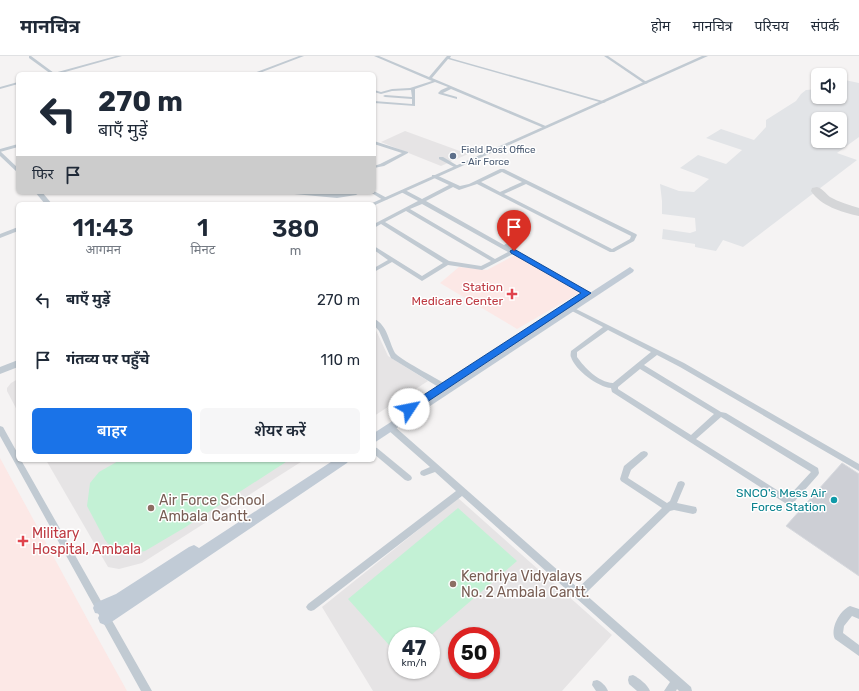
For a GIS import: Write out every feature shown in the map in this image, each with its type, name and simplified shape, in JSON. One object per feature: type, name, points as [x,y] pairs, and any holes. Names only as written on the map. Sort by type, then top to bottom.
[{"type":"main road","points":[[376,431],[621,271],[629,269],[572,309],[376,438]]},
{"type":"main road","points":[[103,613],[121,598],[329,462]]},
{"type":"main road","points":[[103,613],[340,462]]},
{"type":"street","points":[[60,72],[120,56]]},
{"type":"street","points":[[284,63],[289,56]]},
{"type":"street","points":[[259,72],[302,56]]},
{"type":"street","points":[[376,56],[546,127]]},
{"type":"street","points":[[388,56],[390,62]]},
{"type":"street","points":[[606,56],[646,83]]},
{"type":"street","points":[[376,203],[706,56]]},
{"type":"street","points":[[30,57],[50,72]]},
{"type":"street","points":[[376,92],[413,88],[432,80],[448,57],[604,102]]},
{"type":"street","points":[[0,88],[16,84]]},
{"type":"street","points":[[376,102],[414,105],[413,88]]},
{"type":"street","points":[[450,88],[442,91],[440,94],[456,98]]},
{"type":"street","points":[[376,102],[385,96],[389,91]]},
{"type":"street","points":[[446,102],[466,94]]},
{"type":"street","points":[[385,96],[414,98]]},
{"type":"street","points":[[376,142],[406,153],[376,166]]},
{"type":"street","points":[[16,146],[0,152],[16,169]]},
{"type":"street","points":[[441,158],[456,166]]},
{"type":"street","points":[[434,176],[452,186],[462,188],[502,170],[634,234],[632,240],[612,251],[502,193],[477,182]]},
{"type":"street","points":[[502,193],[525,182]]},
{"type":"street","points":[[376,225],[452,186]]},
{"type":"street","points":[[403,190],[587,293]]},
{"type":"street","points":[[40,194],[47,202]]},
{"type":"street","points":[[316,194],[337,196],[346,194]]},
{"type":"street","points":[[376,194],[385,199]]},
{"type":"street","points":[[406,209],[496,261]]},
{"type":"street","points":[[381,222],[446,263],[482,268],[514,251]]},
{"type":"street","points":[[0,236],[16,230]]},
{"type":"street","points":[[505,247],[520,238]]},
{"type":"street","points":[[376,249],[422,279],[446,263]]},
{"type":"street","points":[[376,269],[392,260]]},
{"type":"street","points":[[572,309],[606,328],[682,366],[859,468]]},
{"type":"street","points":[[376,323],[382,330],[393,356],[443,386]]},
{"type":"street","points":[[606,328],[574,350],[574,357],[596,379],[608,386],[614,386],[656,352]]},
{"type":"street","points":[[0,371],[16,364]]},
{"type":"street","points":[[614,386],[615,390],[788,501],[792,500],[815,473],[816,470],[769,441],[719,414],[639,365]]},
{"type":"street","points":[[691,440],[719,414]]},
{"type":"street","points":[[391,428],[687,691]]},
{"type":"street","points":[[0,429],[16,458]]},
{"type":"street","points":[[376,452],[408,478]]},
{"type":"street","points":[[644,454],[627,468],[624,479],[668,508]]},
{"type":"street","points":[[18,462],[147,691]]},
{"type":"street","points":[[424,473],[436,468]]},
{"type":"street","points":[[578,594],[673,503],[680,484]]},
{"type":"street","points":[[311,607],[462,491]]},
{"type":"street","points":[[668,508],[674,506],[693,510]]},
{"type":"street","points":[[859,614],[850,612],[837,632],[838,636],[859,651]]},
{"type":"street","points":[[633,680],[645,691]]},
{"type":"street","points":[[669,691],[677,682]]},
{"type":"shaded area","points":[[847,80],[859,83],[859,137],[847,146],[847,112],[811,112],[811,148],[844,148],[837,153],[857,160],[743,247],[723,240],[716,251],[695,247],[695,244],[662,239],[663,229],[690,233],[696,231],[695,218],[662,214],[660,184],[679,191],[694,192],[709,179],[680,168],[698,155],[726,164],[742,150],[706,138],[721,129],[754,140],[766,127],[766,120],[796,101],[806,90],[811,90],[811,104],[847,104]]},
{"type":"shaded area","points":[[405,131],[468,154],[441,166],[381,142]]},
{"type":"shaded area","points":[[515,255],[581,292],[517,329],[440,283],[459,267],[487,270]]},
{"type":"shaded area","points":[[376,330],[388,356],[428,381],[376,415]]},
{"type":"shaded area","points":[[16,380],[16,408],[7,391],[7,388]]},
{"type":"shaded area","name":"Military Hospital, Ambala","points":[[0,458],[90,624],[127,691],[0,691]]},
{"type":"shaded area","name":"Air Force School Ambala Cantt.","points":[[47,462],[301,462],[142,563],[119,569],[108,567]]},
{"type":"shaded area","name":"Kendriya Vidyalays No. 2 Ambala Cantt.","points":[[458,498],[612,635],[562,691],[373,691],[322,607]]},
{"type":"green space","name":"Air Force School Ambala Cantt.","points":[[116,462],[286,462],[184,528],[145,551],[125,555],[118,553],[105,540],[87,506],[90,483],[99,472]]},
{"type":"green space","points":[[458,508],[517,561],[440,627],[388,627],[388,644],[348,599]]},
{"type":"building","name":"SNCO's Mess Air Force Station","points":[[842,463],[859,474],[859,576],[786,526]]},
{"type":"taxiway","points":[[817,191],[824,198],[859,212]]},
{"type":"place","name":"Field Post Office - Air Force","points":[[453,156]]},
{"type":"place","name":"Station Medicare Center","points":[[512,294]]},
{"type":"place","name":"SNCO's Mess Air Force Station","points":[[834,500]]},
{"type":"place","name":"Air Force School Ambala Cantt.","points":[[151,508]]},
{"type":"place","name":"Military Hospital, Ambala","points":[[23,541]]},
{"type":"place","name":"Kendriya Vidyalays No. 2 Ambala Cantt.","points":[[453,584]]},
{"type":"route","points":[[409,409],[587,293],[514,251]]}]
